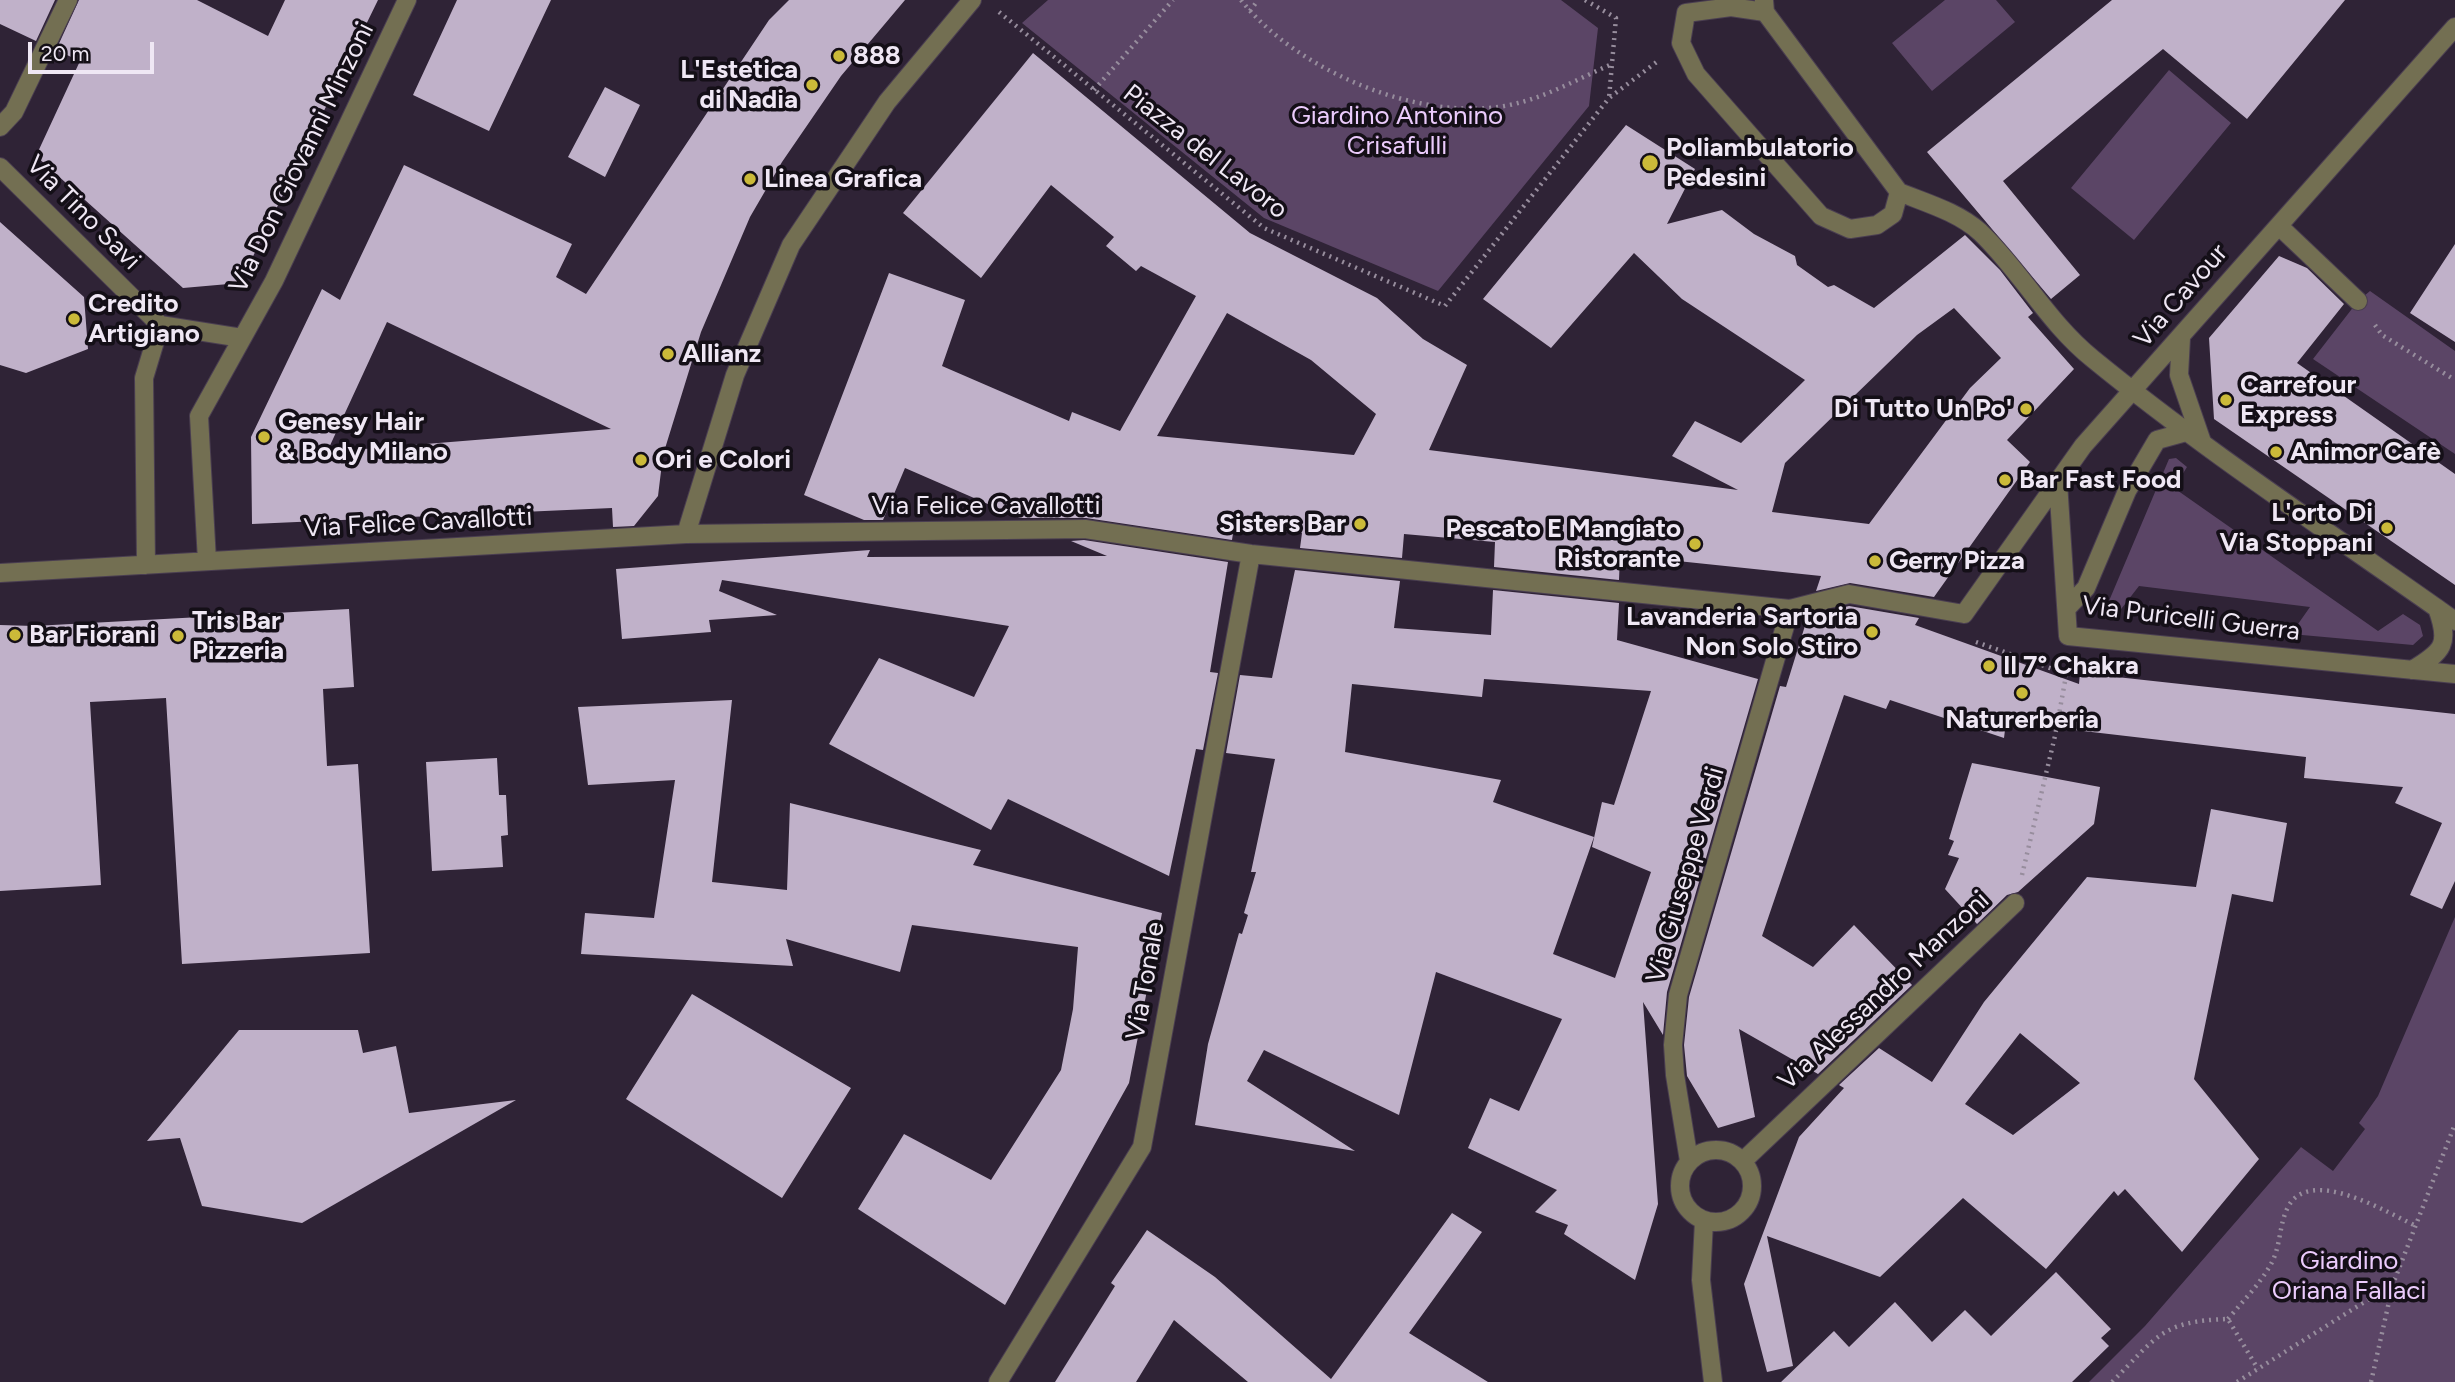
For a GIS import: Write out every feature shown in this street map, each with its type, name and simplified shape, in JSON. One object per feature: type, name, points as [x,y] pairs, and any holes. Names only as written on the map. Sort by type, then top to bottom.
[{"type":"street","points":[[0,127],[14,112],[68,0]]},
{"type":"street","name":"Via Don Giovanni Minzoni","points":[[206,561],[199,416],[274,281],[408,0]]},
{"type":"street","points":[[686,534],[735,375],[791,245],[887,103],[972,0]]},
{"type":"street","points":[[1899,192],[1893,214],[1877,225],[1850,229],[1821,216],[1696,75],[1681,43],[1692,7],[1765,6],[1899,192],[1950,212],[1979,232],[2069,339],[2132,391],[2455,621]]},
{"type":"street","name":"Via Cavour","points":[[1964,614],[2083,446],[2455,27]]},
{"type":"street","name":"Via Tino Savi","points":[[0,167],[160,325]]},
{"type":"street","points":[[2278,226],[2358,301]]},
{"type":"street","points":[[146,565],[144,378],[160,325],[242,338]]},
{"type":"street","points":[[2181,338],[2179,375],[2202,443]]},
{"type":"street","points":[[2067,608],[2086,588],[2127,491],[2157,440],[2186,432]]},
{"type":"street","name":"Via Puricelli Guerra","points":[[2058,482],[2068,636],[2455,674]]},
{"type":"street","name":"Via Felice Cavallotti","points":[[0,573],[686,534],[1086,529],[1251,554],[1790,609],[1849,594],[1964,614]]},
{"type":"street","name":"Via Tonale","points":[[998,1382],[1142,1147],[1251,554]]},
{"type":"street","points":[[2412,670],[2431,659],[2443,645],[2444,629],[2437,608]]},
{"type":"street","name":"Via Giuseppe Verdi","points":[[1703,1221],[1685,1205],[1681,1194],[1683,1171],[1689,1161],[1675,1075],[1673,1045],[1678,995],[1790,609]]},
{"type":"street","name":"Via Alessandro Manzoni","points":[[1743,1161],[2015,903]]},
{"type":"street","points":[[1689,1161],[1710,1150],[1722,1150],[1743,1161],[1752,1183],[1747,1206],[1739,1215],[1727,1221],[1703,1221],[1701,1280],[1713,1382]]},
{"type":"path","points":[[1094,90],[1173,0]]},
{"type":"path","points":[[1241,0],[1250,11],[1298,51],[1372,92],[1457,110],[1518,103],[1612,64]]},
{"type":"path","points":[[1250,11],[1258,0]]},
{"type":"path","points":[[1586,0],[1616,18],[1609,98]]},
{"type":"path","name":"Piazza del Lavoro","points":[[994,8],[1264,228],[1445,306],[1609,98],[1681,43]]},
{"type":"path","points":[[2358,301],[2382,335],[2455,380]]},
{"type":"path","name":"Via Alessandro Manzoni","points":[[2015,903],[2067,674],[2068,636]]},
{"type":"path","points":[[1971,640],[2067,674]]},
{"type":"path","points":[[2371,1382],[2393,1284],[2455,1125]]},
{"type":"path","points":[[2112,1382],[2159,1335],[2176,1324],[2228,1319],[2272,1263],[2290,1203],[2304,1193],[2323,1189],[2346,1193],[2416,1226]]},
{"type":"path","points":[[2239,1381],[2393,1284]]},
{"type":"path","points":[[2228,1319],[2258,1369]]},
{"type":"green space","name":"Giardino Antonino Crisafulli","points":[[1048,0],[1561,0],[1598,28],[1589,106],[1438,291],[1264,218],[1022,23]]},
{"type":"green space","points":[[1945,0],[1996,0],[2015,22],[1932,91],[1892,43]]},
{"type":"green space","points":[[2169,70],[2231,123],[2134,240],[2071,188]]},
{"type":"green space","points":[[2370,291],[2455,351],[2455,454],[2313,359],[2358,301]]},
{"type":"green space","points":[[2176,458],[2187,467],[2174,488],[2378,631],[2403,614],[2420,625],[2423,636],[2413,645],[2291,634],[2310,607],[2139,586],[2118,613],[2106,608],[2169,459]]},
{"type":"green space","name":"Giardino Oriana Fallaci","points":[[2455,917],[2455,1382],[2089,1382],[2145,1326],[2301,1147],[2333,1171],[2365,1129],[2359,1123],[2378,1096]]},
{"type":"building","points":[[0,0],[55,0],[36,41],[0,24]]},
{"type":"building","points":[[79,0],[197,0],[268,36],[285,0],[378,0],[240,283],[183,288],[36,156],[80,61],[56,50]]},
{"type":"building","points":[[457,0],[551,0],[489,131],[413,95]]},
{"type":"building","points":[[789,0],[905,0],[841,76],[782,162],[750,217],[701,332],[663,455],[658,496],[634,526],[613,527],[612,508],[252,524],[251,437],[322,289],[340,300],[404,165],[572,244],[556,277],[586,294],[769,20]],"holes":[[[387,322],[611,429],[327,452]]]},
{"type":"building","points":[[2112,0],[2345,0],[2247,119],[2163,49],[2003,181],[2080,275],[2051,299],[1927,152]]},
{"type":"building","points":[[1033,53],[1250,233],[1377,298],[1423,339],[1467,365],[1429,450],[1738,490],[1672,456],[1695,421],[1741,443],[1805,380],[1682,299],[1634,253],[1551,348],[1483,299],[1626,125],[1695,169],[1667,224],[1722,210],[1754,234],[1795,256],[1797,265],[1828,287],[1834,285],[1874,308],[1965,235],[2000,270],[2033,313],[2028,317],[2074,369],[2007,440],[2030,462],[1934,597],[1850,583],[1816,591],[1821,576],[1620,555],[1619,580],[1494,567],[1495,542],[1404,534],[1402,558],[1300,548],[1302,533],[1234,527],[1232,540],[1086,518],[1020,518],[905,468],[883,520],[864,520],[804,495],[889,273],[965,300],[942,366],[1069,421],[1072,412],[1120,431],[1196,296],[1141,266],[1136,271],[1106,246],[1114,237],[1051,185],[981,278],[903,213]],"holes":[[[1954,308],[2001,358],[1970,388],[1869,524],[1772,512],[1785,463],[1917,335]],[[1227,313],[1311,360],[1376,414],[1354,455],[1157,436]]]},
{"type":"building","points":[[605,87],[640,105],[605,177],[568,157]]},
{"type":"building","points":[[0,222],[84,297],[88,349],[26,373],[0,365]]},
{"type":"building","points":[[2455,244],[2455,342],[2410,313]]},
{"type":"building","points":[[2279,256],[2307,268],[2344,304],[2297,363],[2455,474],[2455,585],[2214,419],[2209,338]]},
{"type":"building","points":[[1084,540],[1228,562],[1210,672],[1218,673],[1203,750],[1196,749],[1169,876],[1008,799],[991,830],[829,744],[879,658],[974,697],[1009,626],[722,580],[719,591],[777,615],[709,620],[711,632],[622,639],[616,569],[870,550],[867,557],[1107,556],[1071,541]]},
{"type":"building","points":[[1295,570],[1400,581],[1394,628],[1491,635],[1493,590],[1619,603],[1617,640],[1758,679],[1667,992],[1663,1035],[1643,1002],[1658,1204],[1635,1280],[1564,1234],[1568,1225],[1535,1212],[1557,1190],[1468,1148],[1490,1098],[1519,1111],[1562,1019],[1436,972],[1399,1115],[1264,1050],[1247,1081],[1355,1151],[1195,1125],[1208,1044],[1239,933],[1242,934],[1248,915],[1244,913],[1256,872],[1251,872],[1275,759],[1226,753],[1240,675],[1272,678]],"holes":[[[1484,679],[1651,691],[1614,805],[1602,802],[1592,847],[1651,872],[1615,978],[1553,954],[1594,837],[1493,802],[1501,780],[1345,752],[1352,684],[1482,697]]]},
{"type":"building","points":[[1849,606],[1919,618],[1915,625],[2079,684],[2080,673],[2455,714],[2455,881],[2442,909],[2410,895],[2442,823],[2395,803],[2403,787],[2304,778],[2306,757],[2006,722],[2004,738],[1890,700],[1886,709],[1844,695],[1762,936],[1813,967],[1854,925],[1912,985],[1818,1074],[1739,1029],[1755,1117],[1718,1128],[1687,1076],[1684,1045],[1689,997],[1780,686],[1786,687],[1808,616]]},
{"type":"building","points":[[349,609],[354,687],[323,689],[327,766],[358,764],[370,953],[182,964],[166,698],[90,702],[101,885],[0,891],[0,625],[34,626]]},
{"type":"building","points":[[732,700],[712,882],[787,890],[790,803],[981,850],[973,865],[1162,913],[1129,1083],[1005,1305],[858,1209],[904,1134],[991,1180],[1061,1070],[1073,1009],[1078,947],[912,925],[900,972],[786,939],[793,966],[581,954],[585,913],[654,918],[675,780],[588,785],[578,707]]},
{"type":"building","points":[[497,758],[499,795],[506,795],[508,835],[501,836],[503,867],[432,871],[426,762]]},
{"type":"building","points":[[1972,763],[2100,787],[2094,824],[2018,892],[2007,895],[1977,924],[1945,889],[1959,858],[1948,855],[1954,841],[1949,839]]},
{"type":"building","points":[[2211,809],[2287,823],[2273,902],[2232,894],[2194,1079],[2259,1159],[2182,1252],[2125,1189],[2118,1196],[2114,1191],[2046,1269],[1963,1198],[1880,1277],[1767,1236],[1793,1366],[1767,1372],[1744,1284],[1799,1137],[1844,1088],[1839,1085],[1879,1048],[1932,1082],[1984,1002],[2087,877],[2196,887]],"holes":[[[2020,1033],[2080,1083],[2013,1135],[1965,1104]]]},
{"type":"building","points":[[692,994],[851,1088],[782,1198],[626,1099]]},
{"type":"building","points":[[239,1030],[358,1030],[363,1053],[396,1046],[409,1113],[516,1100],[302,1223],[202,1206],[180,1138],[147,1141]]},
{"type":"building","points":[[1452,1213],[1482,1232],[1409,1333],[1488,1382],[1248,1382],[1174,1320],[1136,1382],[1055,1382],[1115,1286],[1111,1283],[1147,1230],[1215,1277],[1331,1379]]},
{"type":"building","points":[[2056,1272],[2111,1329],[2101,1338],[2109,1346],[2072,1382],[1781,1382],[1834,1331],[1849,1347],[1895,1302],[1932,1342],[1965,1310],[1991,1336]]},
{"type":"place","name":"888","points":[[839,56]]},
{"type":"place","name":"L'Estetica di Nadia","points":[[812,85]]},
{"type":"place","name":"Poliambulatorio Pedesini","points":[[1650,163]]},
{"type":"place","name":"Linea Grafica","points":[[750,179]]},
{"type":"place","name":"Credito Artigiano","points":[[74,319]]},
{"type":"place","name":"Allianz","points":[[668,354]]},
{"type":"place","name":"Carrefour Express","points":[[2226,400]]},
{"type":"place","name":"Di Tutto Un Po'","points":[[2026,409]]},
{"type":"place","name":"Genesy Hair & Body Milano","points":[[264,437]]},
{"type":"place","name":"Animor Cafè","points":[[2276,452]]},
{"type":"place","name":"Ori e Colori","points":[[641,460]]},
{"type":"place","name":"Bar Fast Food","points":[[2005,480]]},
{"type":"place","name":"Sisters Bar","points":[[1360,524]]},
{"type":"place","name":"L'orto Di Via Stoppani","points":[[2387,528]]},
{"type":"place","name":"Pescato E Mangiato Ristorante","points":[[1695,544]]},
{"type":"place","name":"Gerry Pizza","points":[[1875,561]]},
{"type":"place","name":"Lavanderia Sartoria Non Solo Stiro","points":[[1872,632]]},
{"type":"place","name":"Bar Fiorani","points":[[15,635]]},
{"type":"place","name":"Tris Bar Pizzeria","points":[[178,636]]},
{"type":"place","name":"Il 7° Chakra","points":[[1989,666]]},
{"type":"place","name":"Naturerberia","points":[[2022,693]]}]
